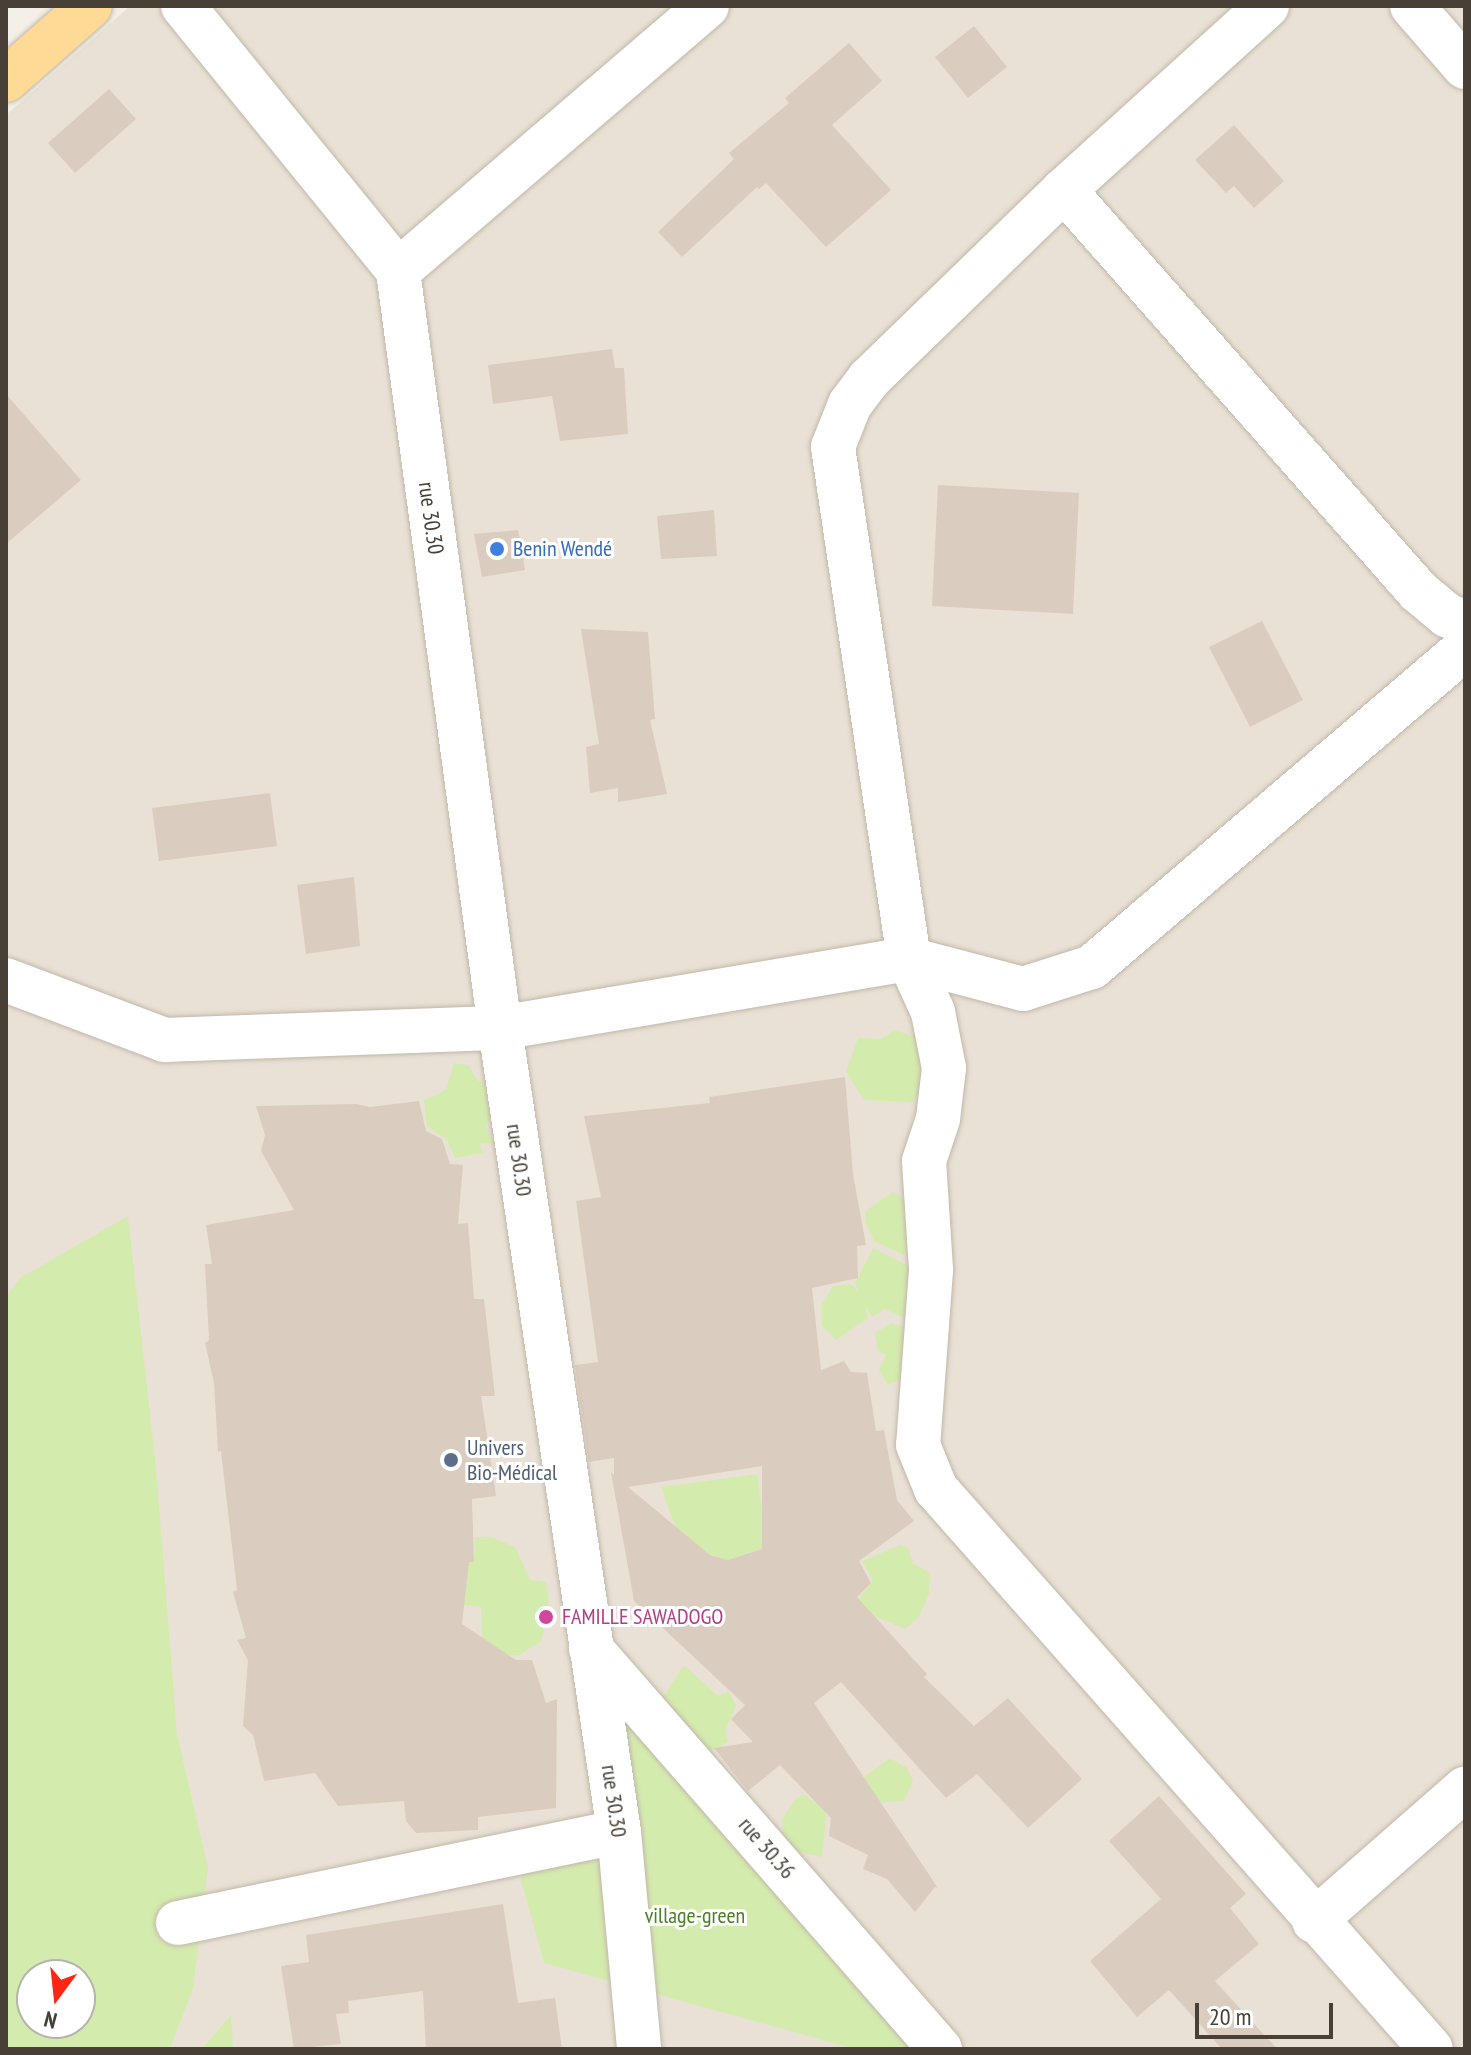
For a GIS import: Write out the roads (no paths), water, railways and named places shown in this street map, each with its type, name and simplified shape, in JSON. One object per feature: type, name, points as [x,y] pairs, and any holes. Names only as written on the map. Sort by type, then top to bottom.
[{"type":"main road","points":[[6,80],[90,6]]},
{"type":"street","points":[[183,6],[398,271],[707,6]]},
{"type":"street","points":[[1267,6],[1064,190],[869,379],[850,404],[833,447],[909,959],[933,1012],[944,1068],[938,1119],[924,1161],[931,1270],[918,1445],[936,1489],[1314,1921],[1431,2049]]},
{"type":"street","points":[[1412,6],[1465,67]]},
{"type":"street","points":[[1064,190],[1418,591],[1447,615],[1465,623]]},
{"type":"street","name":"rue 30.30","points":[[398,271],[500,1028],[619,1832],[639,2049]]},
{"type":"street","points":[[6,980],[165,1040],[500,1028],[909,959],[1023,989],[1092,967],[1465,648]]},
{"type":"street","name":"rue 30.36","points":[[591,1649],[940,2049]]},
{"type":"street","points":[[1314,1921],[1465,1789]]},
{"type":"street","points":[[178,1923],[619,1832]]},
{"type":"place","name":"Benin Wendé","points":[[497,549]]},
{"type":"place","name":"Univers Bio-Médical","points":[[451,1460]]},
{"type":"place","name":"FAMILLE SAWADOGO","points":[[546,1617]]},
{"type":"park label","name":"village-green","points":[[695,1916]]}]
